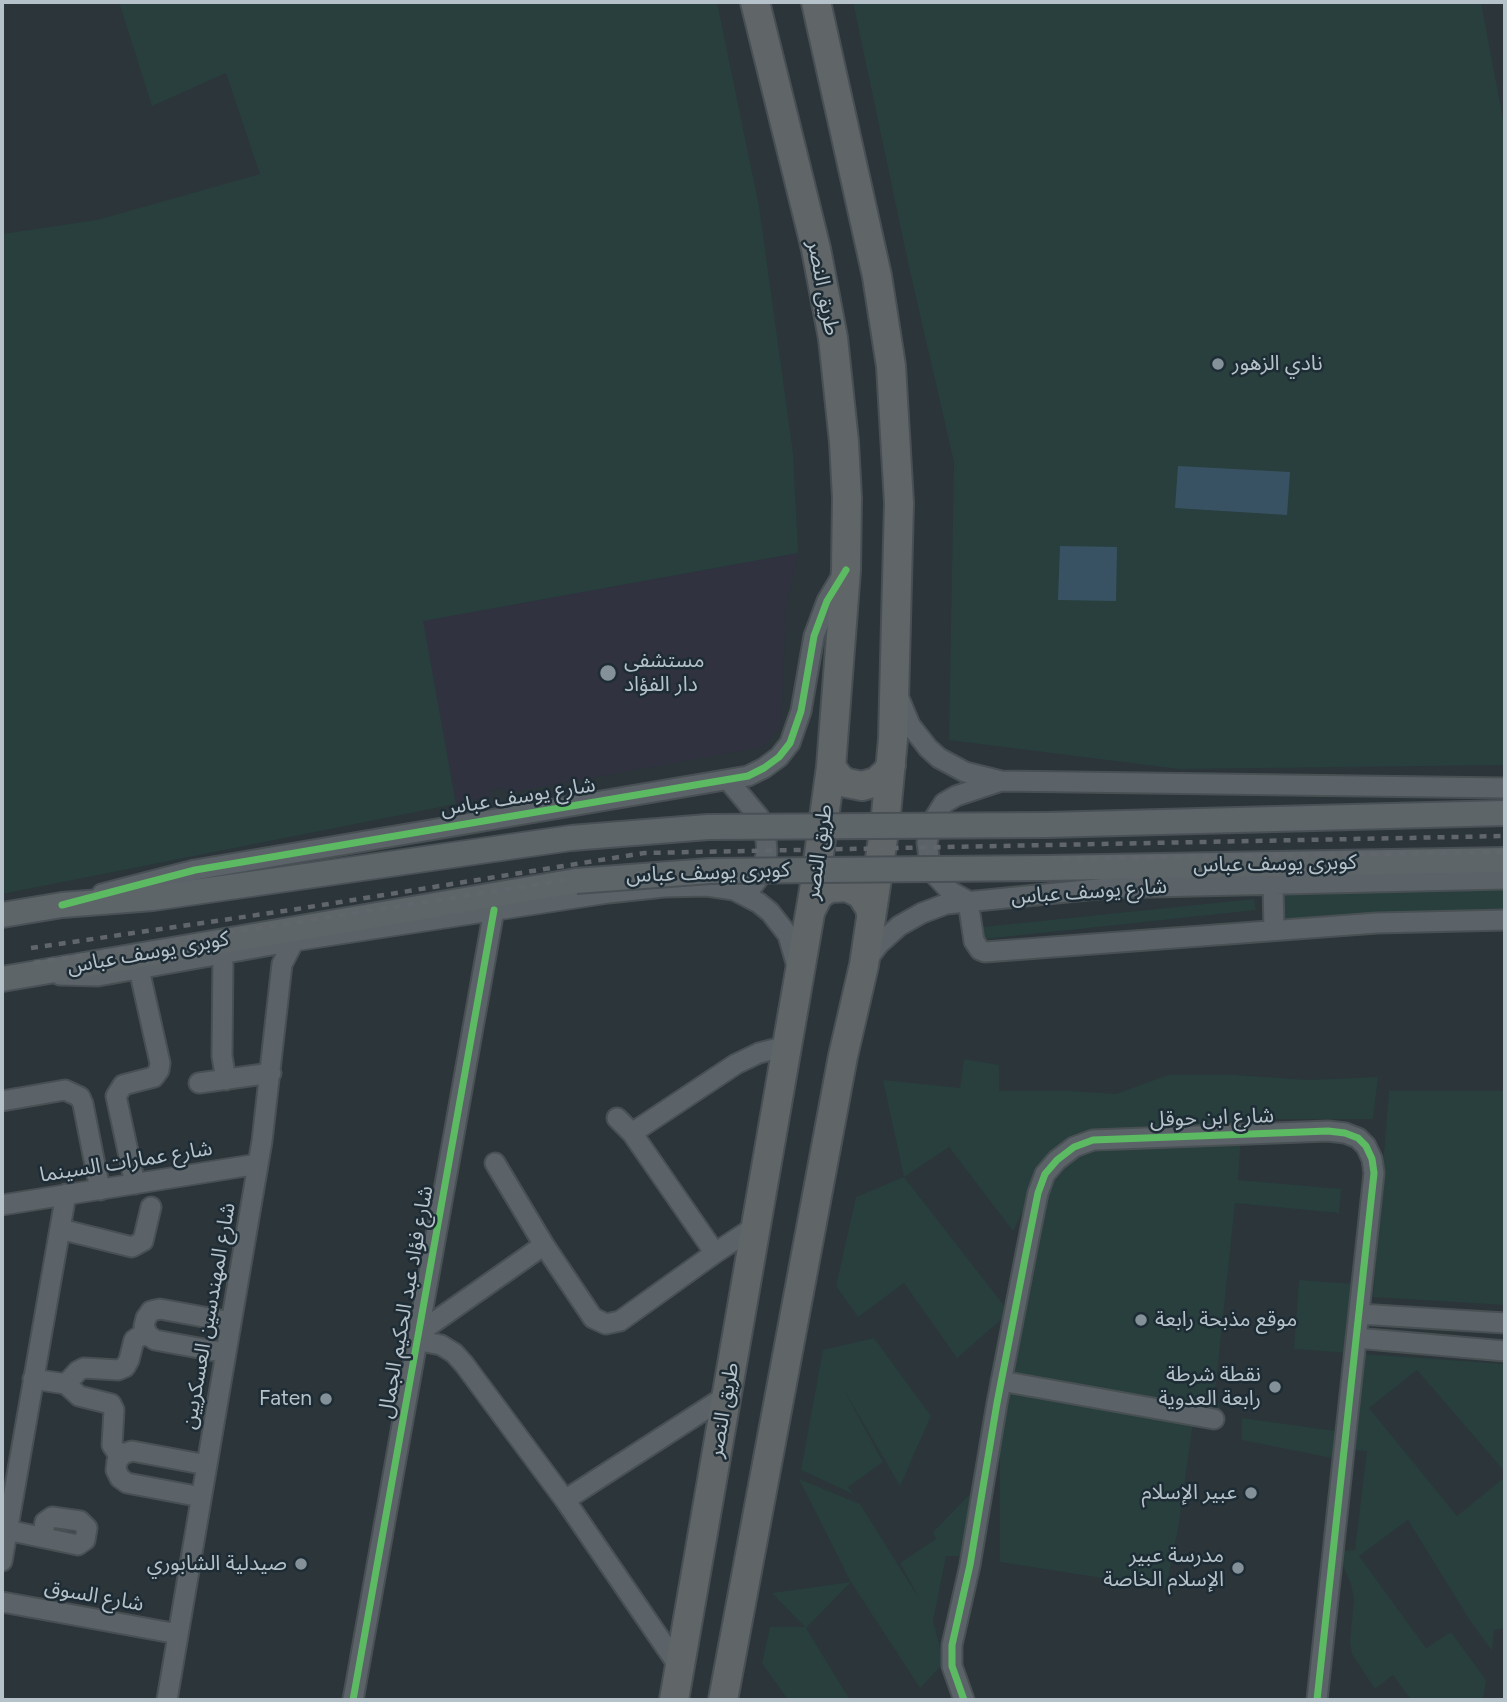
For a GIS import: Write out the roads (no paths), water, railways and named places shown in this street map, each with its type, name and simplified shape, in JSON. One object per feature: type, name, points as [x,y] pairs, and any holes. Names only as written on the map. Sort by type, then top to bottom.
[{"type":"highway","name":"طريق النصر","points":[[674,1700],[811,910],[831,767],[846,570],[844,442],[833,338],[825,289],[755,2]]},
{"type":"highway","points":[[723,1700],[843,1056],[863,965],[885,825],[891,765],[899,503],[891,366],[875,264],[816,2]]},
{"type":"highway","points":[[831,767],[840,779],[862,786],[882,778],[891,765]]},
{"type":"highway","points":[[811,910],[818,896],[831,888],[847,887],[861,894],[870,908],[871,915]]},
{"type":"main road","name":"كوبرى يوسف عباس","points":[[62,905],[153,898],[571,838],[719,827],[1046,825],[1505,813]]},
{"type":"main road","name":"كوبرى يوسف عباس","points":[[45,971],[576,881],[710,871],[1505,860]]},
{"type":"main road","name":"شارع يوسف عباس","points":[[2,915],[62,905]]},
{"type":"main road","points":[[2,979],[45,971]]},
{"type":"street","name":"شارع يوسف عباس","points":[[62,905],[195,870],[748,776],[779,757],[790,743],[801,711],[814,636],[827,601],[846,570]]},
{"type":"street","points":[[895,684],[909,725],[928,748],[945,762],[965,772],[1001,781],[1505,788]]},
{"type":"street","points":[[728,780],[759,817],[766,840],[760,876],[746,895]]},
{"type":"street","points":[[1001,781],[956,796],[944,803],[928,832],[928,854],[935,875],[950,891],[968,901],[974,941],[985,953],[1417,920],[1505,920]]},
{"type":"street","name":"شارع يوسف عباس","points":[[863,965],[879,944],[899,926],[934,908],[968,901],[1107,888],[1505,879]]},
{"type":"street","points":[[1273,884],[1274,930]]},
{"type":"street","points":[[45,971],[85,977],[494,910],[664,887],[721,887],[746,895],[770,912],[788,935],[797,962],[797,991]]},
{"type":"street","name":"شارع فؤاد عبد الحكيم الجمال","points":[[352,1700],[494,910]]},
{"type":"street","name":"شارع المهندسين العسكريين","points":[[167,1700],[258,1164],[282,964],[294,941]]},
{"type":"street","points":[[223,955],[222,1056],[226,1080]]},
{"type":"street","points":[[135,1184],[116,1096],[123,1085],[154,1076],[160,1063],[139,969]]},
{"type":"street","points":[[632,1133],[736,1064],[759,1053],[788,1046]]},
{"type":"street","points":[[199,1083],[271,1073]]},
{"type":"street","points":[[2,1101],[65,1090],[80,1097],[100,1190]]},
{"type":"street","points":[[617,1118],[632,1133],[715,1253]]},
{"type":"street","name":"شارع ابن حوقل","points":[[964,1700],[953,1666],[952,1644],[970,1565],[1038,1193],[1045,1174],[1074,1147],[1093,1140],[1328,1131],[1358,1138],[1367,1146],[1374,1173],[1317,1700]]},
{"type":"street","points":[[495,1163],[544,1245],[593,1318],[606,1324],[620,1321],[756,1226]]},
{"type":"street","name":"شارع عمارات السينما","points":[[2,1205],[258,1164]]},
{"type":"street","points":[[2,1560],[66,1194]]},
{"type":"street","points":[[60,1229],[132,1247],[144,1241],[151,1207]]},
{"type":"street","points":[[417,1337],[544,1245]]},
{"type":"street","points":[[226,1353],[155,1340],[148,1335],[144,1326],[151,1311],[160,1309],[231,1322]]},
{"type":"street","points":[[1359,1314],[1505,1323]]},
{"type":"street","points":[[66,1384],[83,1368],[118,1370],[125,1367],[134,1340],[148,1335]]},
{"type":"street","points":[[417,1337],[441,1345],[454,1353],[565,1500],[680,1668]]},
{"type":"street","points":[[1356,1338],[1505,1351]]},
{"type":"street","points":[[33,1379],[66,1384],[79,1396],[111,1404],[114,1410],[112,1445],[116,1451],[123,1454]]},
{"type":"street","points":[[1002,1381],[1214,1419]]},
{"type":"street","points":[[565,1500],[726,1396]]},
{"type":"street","points":[[201,1497],[127,1483],[120,1478],[116,1470],[117,1461],[123,1454],[132,1451],[207,1465]]},
{"type":"street","points":[[7,1530],[43,1536]]},
{"type":"street","name":"شارع السوق","points":[[2,1602],[178,1634]]},
{"type":"railway","points":[[31,948],[291,910],[644,853],[1505,836]]},
{"type":"railway","points":[[34,963],[644,868],[774,863],[1505,852]]},
{"type":"place","name":"نادي الزهور","points":[[1218,364]]},
{"type":"place","name":"مستشفى دار الفؤاد","points":[[608,673]]},
{"type":"place","name":"موقع مذبحة رابعة","points":[[1141,1320]]},
{"type":"place","name":"نقطة شرطة رابعة العدوية","points":[[1275,1387]]},
{"type":"place","name":"Faten","points":[[326,1399]]},
{"type":"place","name":"عبير الإسلام","points":[[1251,1493]]},
{"type":"place","name":"صيدلية الشابوري","points":[[301,1564]]},
{"type":"place","name":"مدرسة عبير الإسلام الخاصة","points":[[1238,1568]]}]
